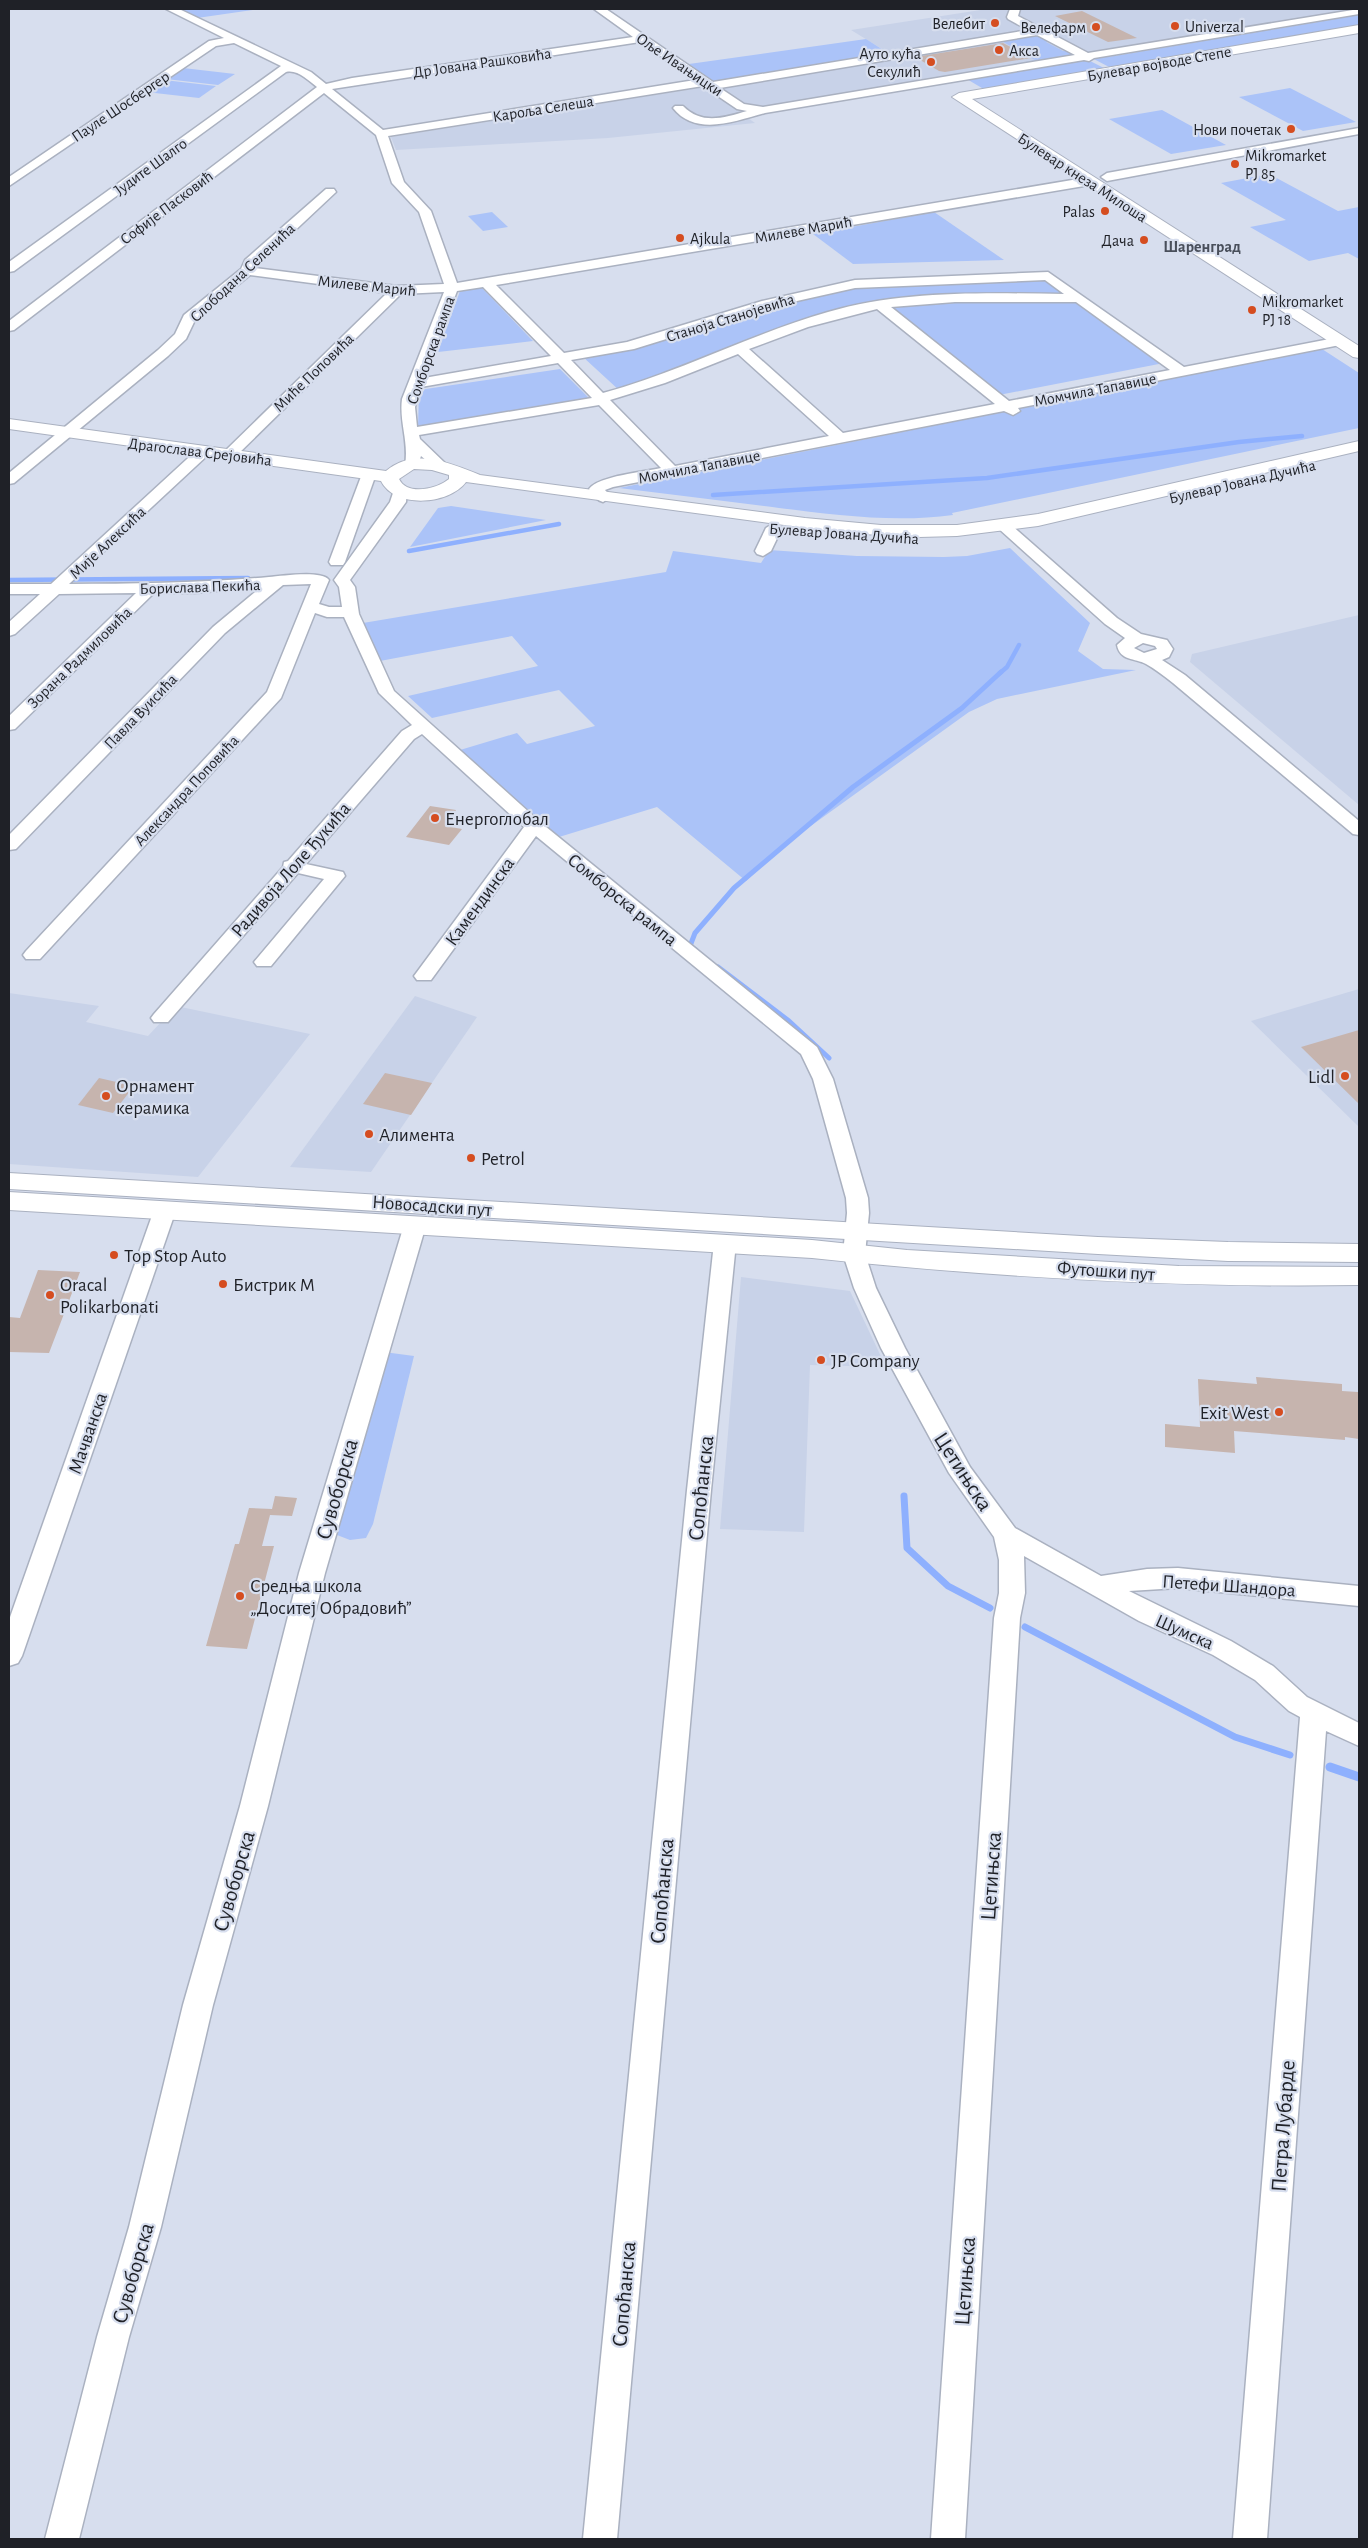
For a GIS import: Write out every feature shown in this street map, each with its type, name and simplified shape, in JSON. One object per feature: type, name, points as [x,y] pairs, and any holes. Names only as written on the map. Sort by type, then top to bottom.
[{"type":"main road","name":"Булевар војводе Степе","points":[[970,98],[1359,29]]},
{"type":"main road","name":"Булевар војводе Степе","points":[[1042,90],[1359,36]]},
{"type":"main road","points":[[970,98],[1042,90]]},
{"type":"main road","points":[[1019,100],[1042,90]]},
{"type":"main road","name":"Булевар кнеза Милоша","points":[[970,98],[1017,119],[1359,337]]},
{"type":"main road","name":"Булевар кнеза Милоша","points":[[970,98],[1090,181],[1359,353]]},
{"type":"main road","name":"Драгослава Срејовића","points":[[9,424],[369,474],[422,494]]},
{"type":"main road","name":"Булевар Јована Дучића","points":[[439,464],[477,480],[557,491],[602,492],[873,532],[933,533],[1008,530],[1359,446]]},
{"type":"main road","name":"Булевар Јована Дучића","points":[[422,494],[441,492],[507,494],[861,538],[912,540],[961,538],[1008,530],[1359,454]]},
{"type":"main road","points":[[395,483],[402,468],[412,465],[439,464]]},
{"type":"main road","points":[[441,492],[458,481],[458,473]]},
{"type":"main road","name":"Новосадски пут","points":[[9,1181],[854,1242]]},
{"type":"main road","name":"Новосадски пут","points":[[9,1200],[725,1244],[812,1248],[854,1242]]},
{"type":"main road","name":"Футошки пут","points":[[854,1242],[1246,1254],[1359,1253]]},
{"type":"main road","name":"Футошки пут","points":[[854,1242],[906,1259],[1179,1274],[1359,1276]]},
{"type":"street","points":[[171,9],[307,74],[380,134]]},
{"type":"street","name":"Оље Ивањицки","points":[[599,9],[742,107],[764,110]]},
{"type":"street","points":[[1015,9],[1012,17],[1114,71]]},
{"type":"street","points":[[679,108],[690,118],[704,122],[736,118],[764,110],[1359,11]]},
{"type":"street","name":"Кароља Селеша","points":[[380,134],[1038,31]]},
{"type":"street","name":"Др Јована Рашковића","points":[[323,88],[352,81],[641,39]]},
{"type":"street","name":"Пауле Шосбергер","points":[[9,182],[211,44],[221,40],[235,40]]},
{"type":"street","name":"Јудите Шалго","points":[[9,268],[282,69],[292,67]]},
{"type":"street","points":[[949,79],[970,98]]},
{"type":"street","points":[[934,82],[970,98]]},
{"type":"street","name":"Софије Пасковић","points":[[9,327],[323,88]]},
{"type":"street","points":[[1106,177],[1359,132]]},
{"type":"street","name":"Сомборска рампа","points":[[380,134],[398,183],[425,211],[452,288],[414,384],[407,408],[412,436],[412,465]]},
{"type":"street","name":"Милеве Марић","points":[[247,271],[397,290],[452,288],[1090,181]]},
{"type":"street","name":"Слободана Селенића","points":[[9,480],[163,353],[181,336],[189,318],[247,271],[250,263],[330,192]]},
{"type":"street","name":"Момчила Тапавице","points":[[1048,276],[1182,372]]},
{"type":"street","name":"Станоја Станојевића","points":[[414,384],[562,359],[659,338],[767,304],[855,284],[1048,276]]},
{"type":"street","points":[[486,283],[673,472]]},
{"type":"street","name":"Миће Поповића","points":[[230,454],[397,290]]},
{"type":"street","name":"Станоја Станојевића","points":[[412,436],[602,399],[834,314],[880,305],[963,299],[1079,298]]},
{"type":"street","name":"Момчила Тапавице","points":[[880,305],[1010,408]]},
{"type":"street","name":"Момчила Тапавице","points":[[602,492],[609,483],[1010,408],[1340,341]]},
{"type":"street","points":[[741,349],[841,439]]},
{"type":"street","points":[[412,436],[439,464]]},
{"type":"street","name":"Мије Алексића","points":[[9,631],[204,451]]},
{"type":"street","points":[[336,562],[369,474]]},
{"type":"street","name":"Сомборска рампа","points":[[395,483],[398,502],[342,580],[347,587],[350,612],[387,693],[534,826],[810,1051],[823,1079],[857,1198],[854,1242]]},
{"type":"street","points":[[347,587],[356,580],[422,494]]},
{"type":"street","points":[[763,551],[774,528]]},
{"type":"street","points":[[1008,530],[1133,640],[1150,639],[1161,643],[1164,650],[1154,656],[1359,830]]},
{"type":"street","name":"Борислава Пекића","points":[[9,589],[63,582],[149,589],[277,582],[302,578],[321,580],[310,606]]},
{"type":"street","name":"Павла Вуисића","points":[[9,844],[219,630],[277,582]]},
{"type":"street","name":"Зорана Радмиловића","points":[[9,725],[149,589]]},
{"type":"street","points":[[310,606],[327,612],[350,612]]},
{"type":"street","name":"Александра Поповића","points":[[33,954],[275,694],[310,606]]},
{"type":"street","name":"Радивоја Лоле Ђукића","points":[[161,1018],[408,735],[423,726]]},
{"type":"street","name":"Камендинска","points":[[424,976],[534,826]]},
{"type":"street","points":[[264,962],[336,876],[292,866]]},
{"type":"street","name":"Мачванска","points":[[9,1656],[165,1210]]},
{"type":"street","name":"Сувоборска","points":[[62,2539],[111,2347],[146,2227],[198,2005],[254,1806],[312,1573],[415,1225]]},
{"type":"street","name":"Цетињска","points":[[854,1242],[865,1288],[893,1348],[961,1473],[1006,1534],[1012,1560],[1012,1593],[1007,1618],[948,2539]]},
{"type":"street","name":"Сопоћанска","points":[[600,2539],[699,1490],[725,1244]]},
{"type":"street","name":"Шумска","points":[[1006,1534],[1148,1614],[1222,1648],[1264,1674],[1298,1704],[1359,1735]]},
{"type":"street","name":"Петефи Шандора","points":[[1100,1586],[1147,1579],[1178,1578],[1359,1596]]},
{"type":"street","name":"Петра Лубарде","points":[[1250,2539],[1314,1713]]},
{"type":"shaded area","points":[[179,9],[259,9],[197,18]]},
{"type":"shaded area","points":[[987,9],[1359,9],[752,111],[713,83],[887,52],[851,30]]},
{"type":"shaded area","points":[[1359,15],[1359,28],[1121,68],[1111,68],[1090,57],[1103,55],[1108,57]]},
{"type":"shaded area","points":[[1032,34],[1053,40],[1046,42],[1063,51],[1071,49],[1078,56],[1016,64],[1035,60],[998,39]]},
{"type":"shaded area","points":[[866,39],[888,53],[713,83],[689,64]]},
{"type":"shaded area","points":[[1084,58],[1104,68],[987,91],[965,78],[979,75],[983,77],[1081,61]]},
{"type":"shaded area","points":[[183,68],[235,74],[218,85],[166,79]]},
{"type":"shaded area","points":[[164,80],[216,86],[199,98],[146,92]]},
{"type":"shaded area","points":[[705,87],[755,123],[608,138],[396,150],[391,137]]},
{"type":"shaded area","points":[[1290,88],[1356,122],[1303,131],[1239,97]]},
{"type":"shaded area","points":[[1162,110],[1226,145],[1171,154],[1109,119]]},
{"type":"shaded area","points":[[1269,174],[1338,211],[1359,207],[1359,259],[1348,253],[1309,261],[1250,227],[1286,220],[1221,183]]},
{"type":"shaded area","points":[[492,212],[508,227],[483,231],[468,216]]},
{"type":"shaded area","points":[[934,212],[1004,260],[853,264],[813,234]]},
{"type":"shaded area","points":[[1047,279],[1071,297],[1012,295],[830,312],[620,391],[583,357],[772,305],[853,286]]},
{"type":"shaded area","points":[[474,287],[482,288],[533,341],[438,352],[460,291]]},
{"type":"shaded area","points":[[1076,300],[1164,363],[999,395],[886,307],[955,301]]},
{"type":"shaded area","points":[[1322,349],[1359,373],[1359,428],[952,513],[953,515],[887,518],[844,515],[619,488]]},
{"type":"shaded area","points":[[560,369],[591,400],[418,429],[419,390]]},
{"type":"shaded area","points":[[451,506],[546,520],[410,547],[438,508]]},
{"type":"shaded area","points":[[1010,548],[1090,623],[1078,651],[1103,669],[1136,670],[997,699],[969,712],[776,851],[746,881],[657,807],[559,837],[460,750],[517,733],[527,744],[595,726],[559,690],[432,718],[408,696],[538,666],[512,636],[380,661],[363,623],[666,572],[673,551],[761,563],[769,550],[857,556],[944,557],[967,556]]},
{"type":"shaded area","points":[[1359,615],[1359,805],[1190,662],[1192,654]]},
{"type":"shaded area","points":[[1359,989],[1359,1127],[1251,1021]]},
{"type":"shaded area","points":[[9,993],[99,1006],[86,1022],[148,1036],[176,1006],[310,1034],[198,1177],[9,1164]]},
{"type":"shaded area","points":[[415,996],[477,1017],[371,1172],[290,1167]]},
{"type":"shaded area","points":[[741,1277],[850,1291],[886,1367],[810,1365],[804,1532],[720,1529]]},
{"type":"shaded area","points":[[384,1352],[414,1356],[373,1524],[366,1538],[350,1540],[337,1535],[333,1527]]},
{"type":"building","name":"Велефарм","points":[[1082,11],[1137,38],[1108,42],[1055,16]]},
{"type":"building","points":[[1003,43],[1031,58],[945,72],[939,71],[915,57]]},
{"type":"building","name":"Енергоглобал","points":[[430,806],[456,810],[445,826],[462,829],[449,845],[406,837]]},
{"type":"building","name":"Lidl","points":[[1359,1030],[1359,1104],[1301,1047]]},
{"type":"building","name":"Алимента","points":[[385,1073],[432,1083],[411,1115],[363,1104]]},
{"type":"building","name":"Орнамент керамика","points":[[99,1078],[134,1086],[113,1113],[78,1105]]},
{"type":"building","name":"Oracal Polikarbonati","points":[[38,1270],[80,1272],[49,1353],[9,1352],[9,1317],[20,1318]]},
{"type":"building","name":"Exit West","points":[[1256,1377],[1342,1384],[1342,1391],[1358,1392],[1359,1439],[1345,1437],[1345,1440],[1234,1431],[1235,1453],[1165,1447],[1165,1424],[1200,1427],[1198,1379],[1257,1384]]},
{"type":"building","name":"Средња школа „Доситеј Обрадовић”","points":[[275,1496],[297,1498],[292,1516],[270,1515],[262,1546],[274,1546],[247,1649],[206,1646],[235,1544],[239,1544],[249,1508],[272,1509]]},
{"type":"waterway","points":[[713,495],[987,478],[1239,442],[1302,436]]},
{"type":"waterway","points":[[409,551],[559,524]]},
{"type":"waterway","points":[[9,580],[248,578]]},
{"type":"waterway","points":[[1000,673],[1007,667],[1019,645]]},
{"type":"waterway","points":[[696,950],[690,946],[695,933],[734,888],[853,787],[962,708],[1001,672]]},
{"type":"waterway","points":[[718,967],[789,1021],[829,1058]]},
{"type":"waterway","points":[[904,1496],[907,1548],[948,1586],[990,1608]]},
{"type":"waterway","points":[[1025,1627],[1235,1737],[1290,1755]]},
{"type":"waterway","points":[[1330,1767],[1359,1777]]},
{"type":"place","name":"Велебит","points":[[995,23]]},
{"type":"place","name":"Univerzal","points":[[1175,26]]},
{"type":"place","name":"Велефарм","points":[[1096,27]]},
{"type":"place","name":"Акса","points":[[999,50]]},
{"type":"place","name":"Ауто кућа Секулић","points":[[931,62]]},
{"type":"place","name":"Нови почетак","points":[[1291,129]]},
{"type":"place","name":"Mikromarket PJ 85","points":[[1235,164]]},
{"type":"place","name":"Palas","points":[[1105,211]]},
{"type":"place","name":"Ajkula","points":[[680,238]]},
{"type":"place","name":"Дача","points":[[1144,240]]},
{"type":"place","name":"Mikromarket PJ 18","points":[[1252,310]]},
{"type":"place","name":"Енергоглобал","points":[[435,818]]},
{"type":"place","name":"Lidl","points":[[1345,1076]]},
{"type":"place","name":"Орнамент керамика","points":[[106,1096]]},
{"type":"place","name":"Алимента","points":[[369,1134]]},
{"type":"place","name":"Petrol","points":[[471,1158]]},
{"type":"place","name":"Top Stop Auto","points":[[114,1255]]},
{"type":"place","name":"Бистрик М","points":[[223,1284]]},
{"type":"place","name":"Oracal Polikarbonati","points":[[50,1295]]},
{"type":"place","name":"JP Company","points":[[821,1360]]},
{"type":"place","name":"Exit West","points":[[1279,1412]]},
{"type":"place","name":"Средња школа „Доситеј Обрадовић”","points":[[240,1596]]},
{"type":"district","name":"Шаренград","points":[[1202,246]]}]
